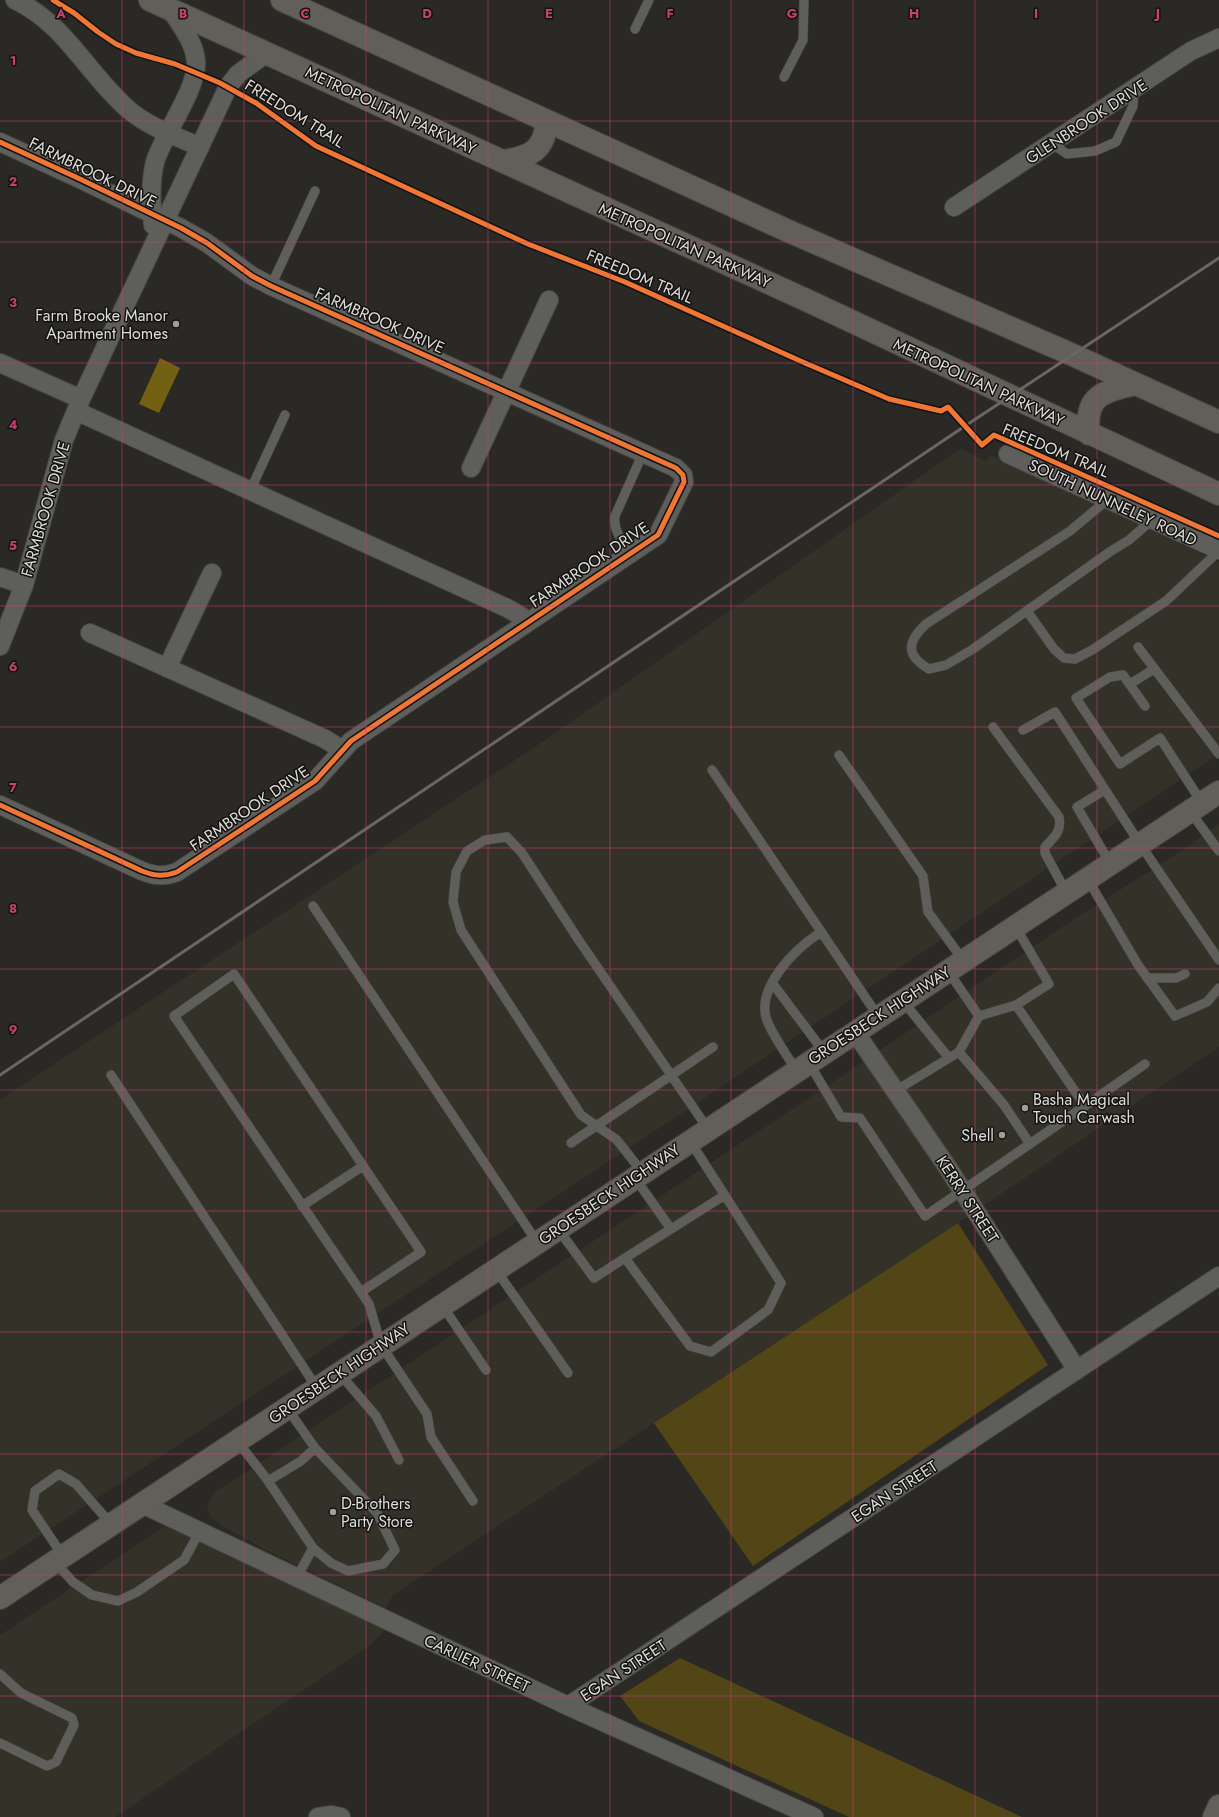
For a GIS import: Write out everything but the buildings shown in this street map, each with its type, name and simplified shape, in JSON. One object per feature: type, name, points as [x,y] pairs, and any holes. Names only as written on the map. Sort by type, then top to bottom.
[{"type":"main road","name":"METROPOLITAN PARKWAY","points":[[150,0],[817,305],[1219,494]]},
{"type":"main road","points":[[282,0],[786,230],[1219,422]]},
{"type":"main road","points":[[502,162],[517,159],[535,150],[544,137],[546,121]]},
{"type":"main road","points":[[1089,434],[1089,411],[1096,398],[1110,390],[1136,384]]},
{"type":"main road","name":"GROESBECK HIGHWAY","points":[[0,1598],[902,1000],[1204,802]]},
{"type":"street","points":[[15,0],[34,10],[57,28],[128,109],[139,118],[200,147]]},
{"type":"street","name":"FARMBROOK DRIVE","points":[[0,646],[24,585],[64,440],[154,242],[158,218],[152,175],[156,160],[192,81],[196,64],[191,44],[171,10]]},
{"type":"street","name":"GLENBROOK DRIVE","points":[[954,207],[1191,51],[1219,38]]},
{"type":"street","name":"FARMBROOK DRIVE","points":[[158,218],[200,147],[231,81],[246,68],[267,54]]},
{"type":"street","name":"FARMBROOK DRIVE","points":[[0,142],[80,178],[207,243],[247,272],[271,286],[676,468],[683,475],[684,482],[658,535],[632,554],[526,623],[351,741],[341,749],[315,781],[177,872],[167,876],[155,876],[0,805]]},
{"type":"street","points":[[471,468],[550,300]]},
{"type":"street","name":"FARMBROOK DRIVE","points":[[0,363],[79,405],[250,491],[506,608],[521,616],[526,623]]},
{"type":"street","name":"SOUTH NUNNELEY ROAD","points":[[1008,454],[1219,551]]},
{"type":"street","points":[[167,668],[212,573]]},
{"type":"street","name":"FARMBROOK DRIVE","points":[[0,577],[24,585]]},
{"type":"street","points":[[90,633],[325,739],[341,749]]},
{"type":"street","name":"KERRY STREET","points":[[855,1032],[963,1192],[1077,1370]]},
{"type":"street","name":"EGAN STREET","points":[[568,1706],[1219,1276]]},
{"type":"street","name":"CARLIER STREET","points":[[142,1504],[568,1706],[814,1817]]},
{"type":"street","points":[[1214,1817],[1219,1806]]},
{"type":"street","points":[[318,1817],[341,1817]]},
{"type":"lane","points":[[634,29],[649,0]]},
{"type":"lane","points":[[784,77],[803,40],[804,0]]},
{"type":"lane","points":[[1051,143],[1067,154],[1095,151],[1116,142],[1134,106],[1134,89]]},
{"type":"lane","points":[[271,286],[315,191]]},
{"type":"lane","points":[[250,491],[285,415]]},
{"type":"lane","points":[[632,554],[616,531],[614,524],[615,516],[644,453]]},
{"type":"lane","points":[[1107,500],[1070,531],[926,624],[915,634],[911,642],[912,652],[921,664],[929,669],[946,665],[973,649],[1111,550],[1129,540],[1152,520]]},
{"type":"lane","points":[[1026,611],[1042,635],[1054,649],[1064,658],[1075,659],[1092,650],[1166,600],[1219,551]]},
{"type":"lane","points":[[1138,647],[1219,754]]},
{"type":"lane","points":[[1130,684],[1154,669]]},
{"type":"lane","points":[[1145,706],[1124,675],[1110,677],[1076,698],[1120,764],[1160,738],[1204,802],[1219,851]]},
{"type":"lane","points":[[1024,730],[1055,712],[1140,844],[1219,960]]},
{"type":"lane","points":[[993,727],[1059,817],[1060,825],[1058,834],[1045,847],[1045,853],[1066,892]]},
{"type":"lane","points":[[839,755],[923,876],[928,912],[979,1016]]},
{"type":"lane","points":[[712,770],[878,1016]]},
{"type":"lane","points":[[1105,790],[1077,807],[1110,863]]},
{"type":"lane","points":[[625,1258],[690,1346],[711,1352],[768,1310],[781,1283],[725,1195],[671,1075],[578,940],[522,853],[507,837],[484,840],[467,851],[456,872],[453,902],[461,930],[580,1114],[617,1140],[671,1229]]},
{"type":"lane","points":[[1087,878],[1138,965],[1175,1016],[1207,1002],[1219,988]]},
{"type":"lane","points":[[313,906],[537,1242]]},
{"type":"lane","points":[[895,1091],[959,1052],[979,1016],[1016,1006],[1049,984],[1015,926]]},
{"type":"lane","points":[[810,1061],[767,1022],[765,1002],[783,964],[805,942],[821,932]]},
{"type":"lane","points":[[360,1292],[421,1252],[234,974],[174,1016],[360,1292],[369,1304],[381,1345],[427,1414],[431,1437],[473,1501]]},
{"type":"lane","points":[[1147,978],[1176,978],[1185,974]]},
{"type":"lane","points":[[773,984],[810,1061],[842,1118],[860,1118],[925,1216],[963,1192],[1145,1064]]},
{"type":"lane","points":[[902,1000],[949,1058]]},
{"type":"lane","points":[[1016,1006],[1086,1106]]},
{"type":"lane","points":[[570,1143],[713,1047]]},
{"type":"lane","points":[[959,1052],[1004,1105],[1030,1144]]},
{"type":"lane","points":[[110,1075],[317,1388]]},
{"type":"lane","points":[[302,1206],[363,1166]]},
{"type":"lane","points":[[558,1228],[594,1278],[725,1195]]},
{"type":"lane","points":[[496,1270],[568,1373]]},
{"type":"lane","points":[[442,1305],[486,1370]]},
{"type":"lane","points":[[339,1373],[376,1416],[399,1460]]},
{"type":"lane","points":[[237,1441],[268,1481],[313,1548],[331,1564],[348,1571],[382,1564],[395,1550],[376,1513],[315,1448],[287,1408]]},
{"type":"lane","points":[[268,1481],[301,1461],[315,1448]]},
{"type":"lane","points":[[111,1524],[76,1484],[58,1474],[35,1491],[32,1510],[73,1582],[92,1595],[118,1601],[137,1592],[184,1560],[200,1532]]},
{"type":"lane","points":[[296,1577],[313,1548]]},
{"type":"lane","points":[[0,1674],[21,1693],[72,1718],[74,1725],[56,1762],[47,1766],[0,1743]]},
{"type":"shaded area","points":[[160,358],[180,368],[159,413],[139,404]]},
{"type":"shaded area","points":[[961,448],[984,461],[991,455],[1219,562],[1219,754],[670,1121],[0,1562],[0,1100],[544,741]]},
{"type":"shaded area","points":[[1219,824],[1219,1047],[958,1223],[393,1595],[386,1608],[264,1549],[221,1525],[210,1516],[207,1507],[211,1497],[217,1491],[839,1078],[1065,925],[1178,853]]},
{"type":"shaded area","points":[[958,1223],[1048,1365],[753,1566],[654,1423]]},
{"type":"shaded area","points":[[171,1527],[389,1626],[369,1646],[115,1817],[0,1817],[0,1635],[162,1528]]},
{"type":"shaded area","points":[[680,1658],[1022,1817],[849,1817],[639,1721],[620,1696]]},
{"type":"railway","points":[[0,1075],[965,426],[1219,258]]},
{"type":"cycle path","name":"FREEDOM TRAIL","points":[[53,0],[74,13],[116,44],[136,53],[175,64],[220,83],[256,103],[316,146],[528,244],[625,282],[889,399],[941,411],[948,407],[982,445],[994,435],[1219,536]]},
{"type":"cycle path","points":[[0,142],[181,228],[207,243],[252,276],[271,286],[676,468],[683,475],[684,482],[658,535],[351,741],[315,781],[177,872],[168,875],[160,875],[142,871],[0,805]]},
{"type":"place","name":"Farm Brooke Manor Apartment Homes","points":[[176,324]]},
{"type":"place","name":"Basha Magical Touch Carwash","points":[[1025,1108]]},
{"type":"place","name":"Shell","points":[[1002,1135]]},
{"type":"place","name":"D-Brothers Party Store","points":[[333,1512]]}]
